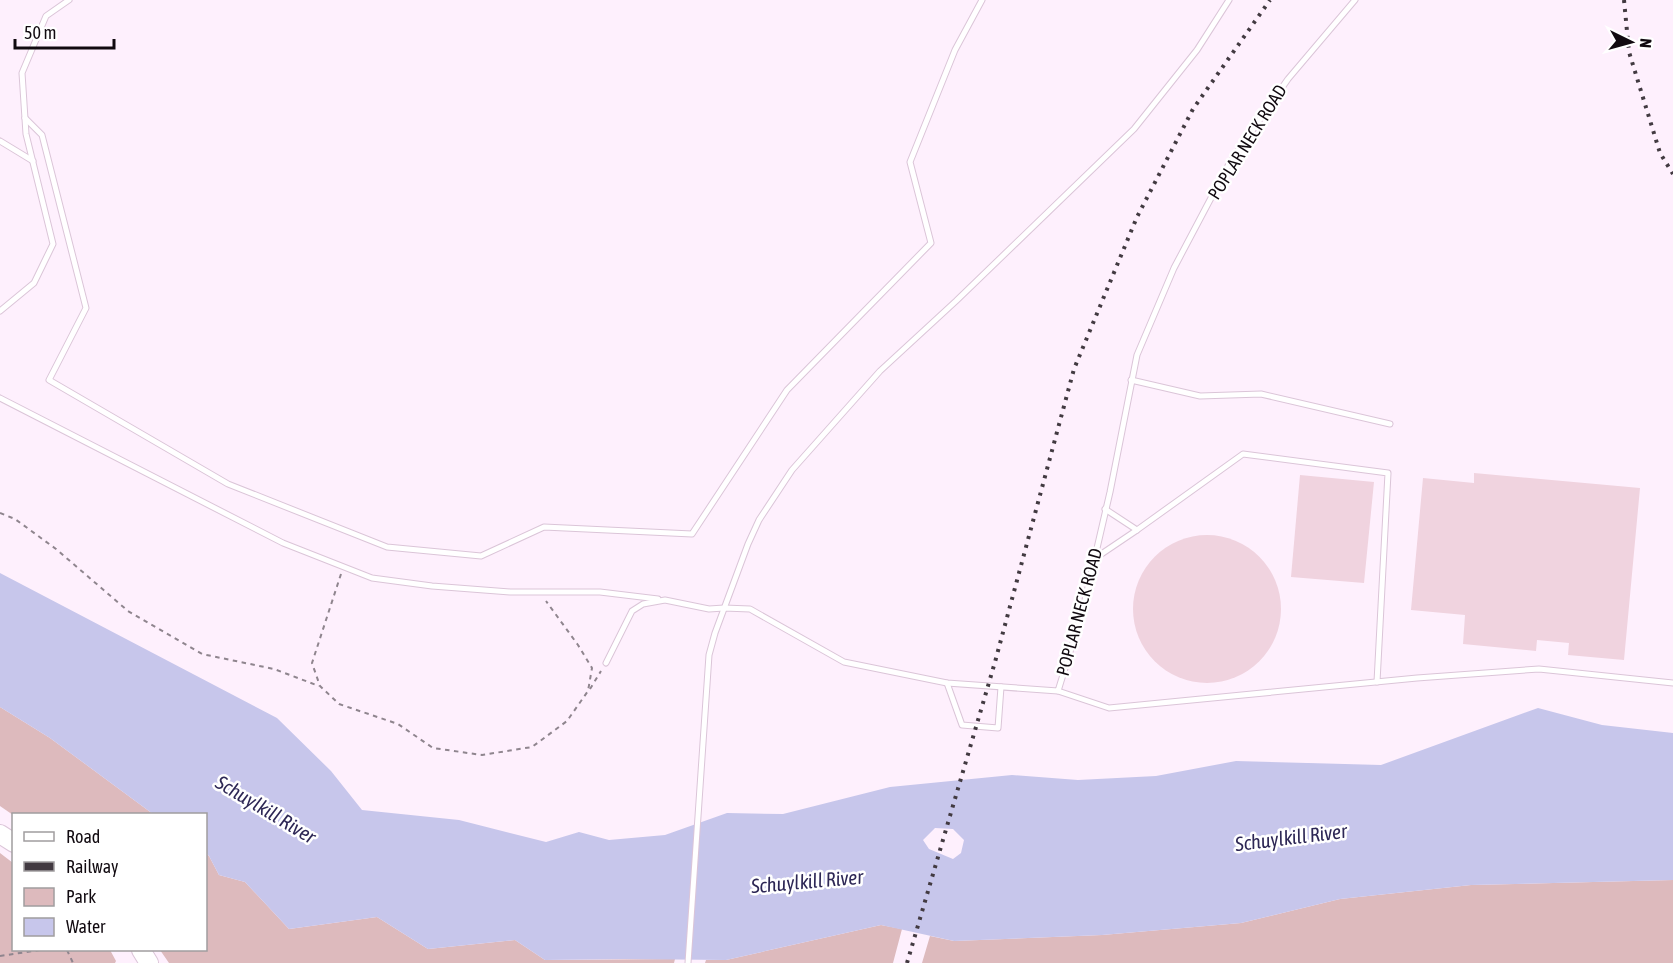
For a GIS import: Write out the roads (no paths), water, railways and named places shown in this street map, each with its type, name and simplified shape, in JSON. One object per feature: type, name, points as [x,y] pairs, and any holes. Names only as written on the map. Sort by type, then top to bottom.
[{"type":"lane","points":[[0,311],[34,283],[53,244],[26,134],[22,74],[46,16],[69,0]]},
{"type":"lane","points":[[25,118],[42,135],[86,308],[50,380],[228,484],[387,548],[481,556],[544,527],[692,534],[788,390],[931,243],[910,162],[955,50],[982,0]]},
{"type":"lane","name":"POPLAR NECK ROAD","points":[[0,398],[283,543],[372,578],[432,586],[538,592],[600,592],[664,600],[709,609],[750,609],[844,662],[947,683],[1058,691],[1082,613],[1137,355],[1174,268],[1228,164],[1288,79],[1355,0]]},
{"type":"lane","points":[[688,963],[709,656],[724,608],[759,520],[792,470],[880,371],[1134,129],[1186,66],[1228,1]]},
{"type":"lane","points":[[0,141],[33,161]]},
{"type":"lane","points":[[1131,380],[1200,396],[1261,394],[1390,424]]},
{"type":"lane","points":[[1094,559],[1243,454],[1388,473],[1377,682]]},
{"type":"lane","points":[[1106,509],[1137,530]]},
{"type":"lane","points":[[606,663],[632,611],[643,604],[664,600]]},
{"type":"lane","points":[[1058,691],[1109,708],[1539,669],[1673,683]]},
{"type":"lane","points":[[947,683],[962,725],[999,728],[1001,687]]},
{"type":"water","name":"Schuylkill River","points":[[0,573],[277,718],[331,771],[362,810],[459,820],[546,842],[579,832],[609,840],[665,835],[727,813],[783,814],[890,787],[1012,775],[1078,780],[1156,776],[1236,761],[1381,765],[1538,708],[1602,725],[1673,733],[1673,880],[1471,885],[1340,899],[1241,923],[1102,935],[954,941],[881,925],[726,960],[545,960],[515,940],[428,949],[377,917],[289,929],[245,882],[219,875],[207,854],[207,813],[152,813],[50,738],[0,707]],"holes":[[[935,828],[953,829],[964,840],[961,853],[953,859],[929,849],[923,840]]]},
{"type":"railway","points":[[907,963],[995,662],[1074,369],[1137,217],[1193,109],[1270,0]]},
{"type":"railway","points":[[1624,0],[1629,52],[1660,153],[1673,174]]}]
